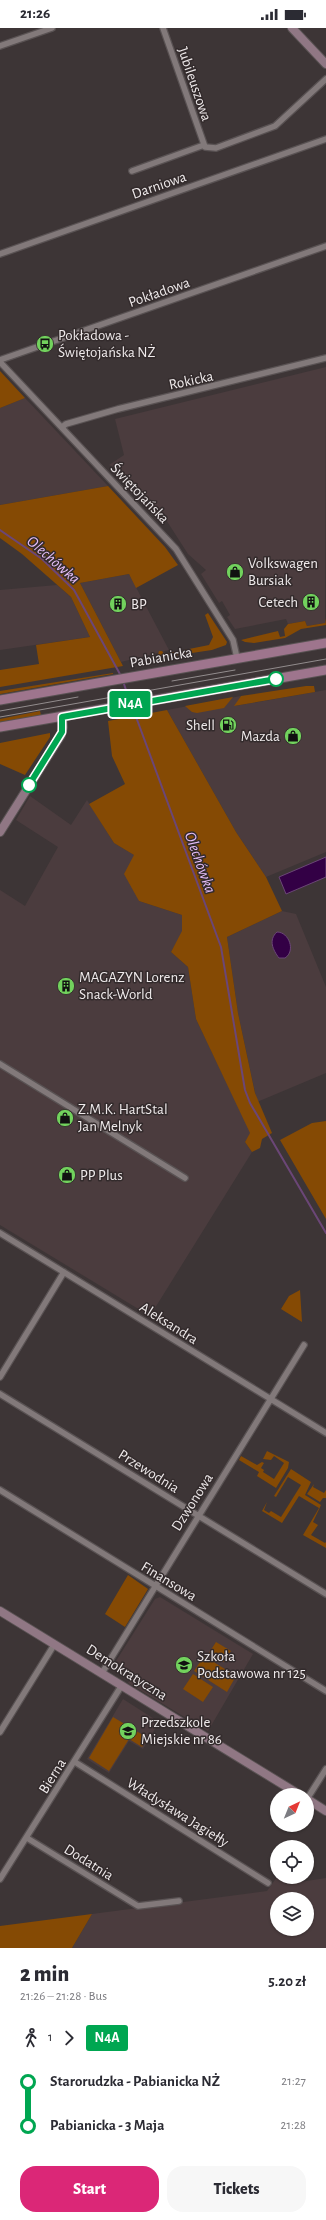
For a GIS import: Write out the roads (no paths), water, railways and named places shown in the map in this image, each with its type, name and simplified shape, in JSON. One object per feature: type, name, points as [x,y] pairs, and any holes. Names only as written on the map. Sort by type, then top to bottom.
[{"type":"main road","name":"Pabianicka","points":[[0,700],[326,643]]},
{"type":"main road","points":[[0,727],[326,670]]},
{"type":"street","points":[[0,46],[52,28]]},
{"type":"street","name":"Jubileuszowa","points":[[163,28],[205,146]]},
{"type":"street","points":[[292,28],[326,64]]},
{"type":"street","points":[[132,171],[205,146],[216,148],[275,126],[326,79]]},
{"type":"street","name":"Darniowa","points":[[0,254],[326,139]]},
{"type":"street","name":"Pokładowa","points":[[0,361],[326,246]]},
{"type":"street","name":"Rokicka","points":[[62,427],[66,424],[110,411],[326,358]]},
{"type":"street","name":"Świętojańska","points":[[0,361],[182,556],[234,640],[237,658]]},
{"type":"street","points":[[0,832],[61,735],[63,727],[62,717]]},
{"type":"street","points":[[0,1064],[185,1178]]},
{"type":"street","name":"Aleksandra","points":[[0,1233],[326,1433]]},
{"type":"street","points":[[0,1378],[64,1272]]},
{"type":"street","name":"Dzwonowa","points":[[102,1673],[304,1345]]},
{"type":"street","name":"Przewodnia","points":[[0,1394],[326,1594]]},
{"type":"street","name":"Finansowa","points":[[0,1490],[326,1691]]},
{"type":"street","name":"Demokratyczna","points":[[0,1611],[289,1788]]},
{"type":"street","points":[[0,1732],[54,1645]]},
{"type":"street","name":"Bierna","points":[[0,1879],[75,1762],[122,1685]]},
{"type":"street","name":"Władysława Jagiełły","points":[[75,1762],[268,1883]]},
{"type":"street","points":[[314,1788],[326,1769]]},
{"type":"street","points":[[314,1803],[326,1811]]},
{"type":"street","name":"Dodatnia","points":[[27,1838],[138,1906],[180,1901]]},
{"type":"waterway","name":"Olechówka","points":[[0,530],[42,559],[74,590],[121,676]]},
{"type":"waterway","name":"Olechówka","points":[[123,681],[130,702]]},
{"type":"waterway","name":"Olechówka","points":[[132,706],[221,947],[245,1090],[250,1103],[326,1233]]},
{"type":"tram line","points":[[0,717],[326,659]]},
{"type":"tram line","points":[[172,681],[235,670]]},
{"type":"tram line","points":[[0,711],[78,697]]},
{"type":"place","name":"Pokładowa - Świętojańska NŻ","points":[[45,344]]},
{"type":"place","name":"Volkswagen Bursiak","points":[[235,572]]},
{"type":"place","name":"Cetech","points":[[311,602]]},
{"type":"place","name":"BP","points":[[118,604]]},
{"type":"place","name":"Shell","points":[[228,725]]},
{"type":"place","name":"Mazda","points":[[293,736]]},
{"type":"place","name":"MAGAZYN Lorenz Snack-World","points":[[66,986]]},
{"type":"place","name":"Z.M.K. HartStal Jan Melnyk","points":[[65,1118]]},
{"type":"place","name":"PP Plus","points":[[67,1175]]},
{"type":"place","name":"Szkoła Podstawowa nr 125","points":[[184,1665]]},
{"type":"place","name":"Przedszkole Miejskie nr 86","points":[[128,1731]]}]
